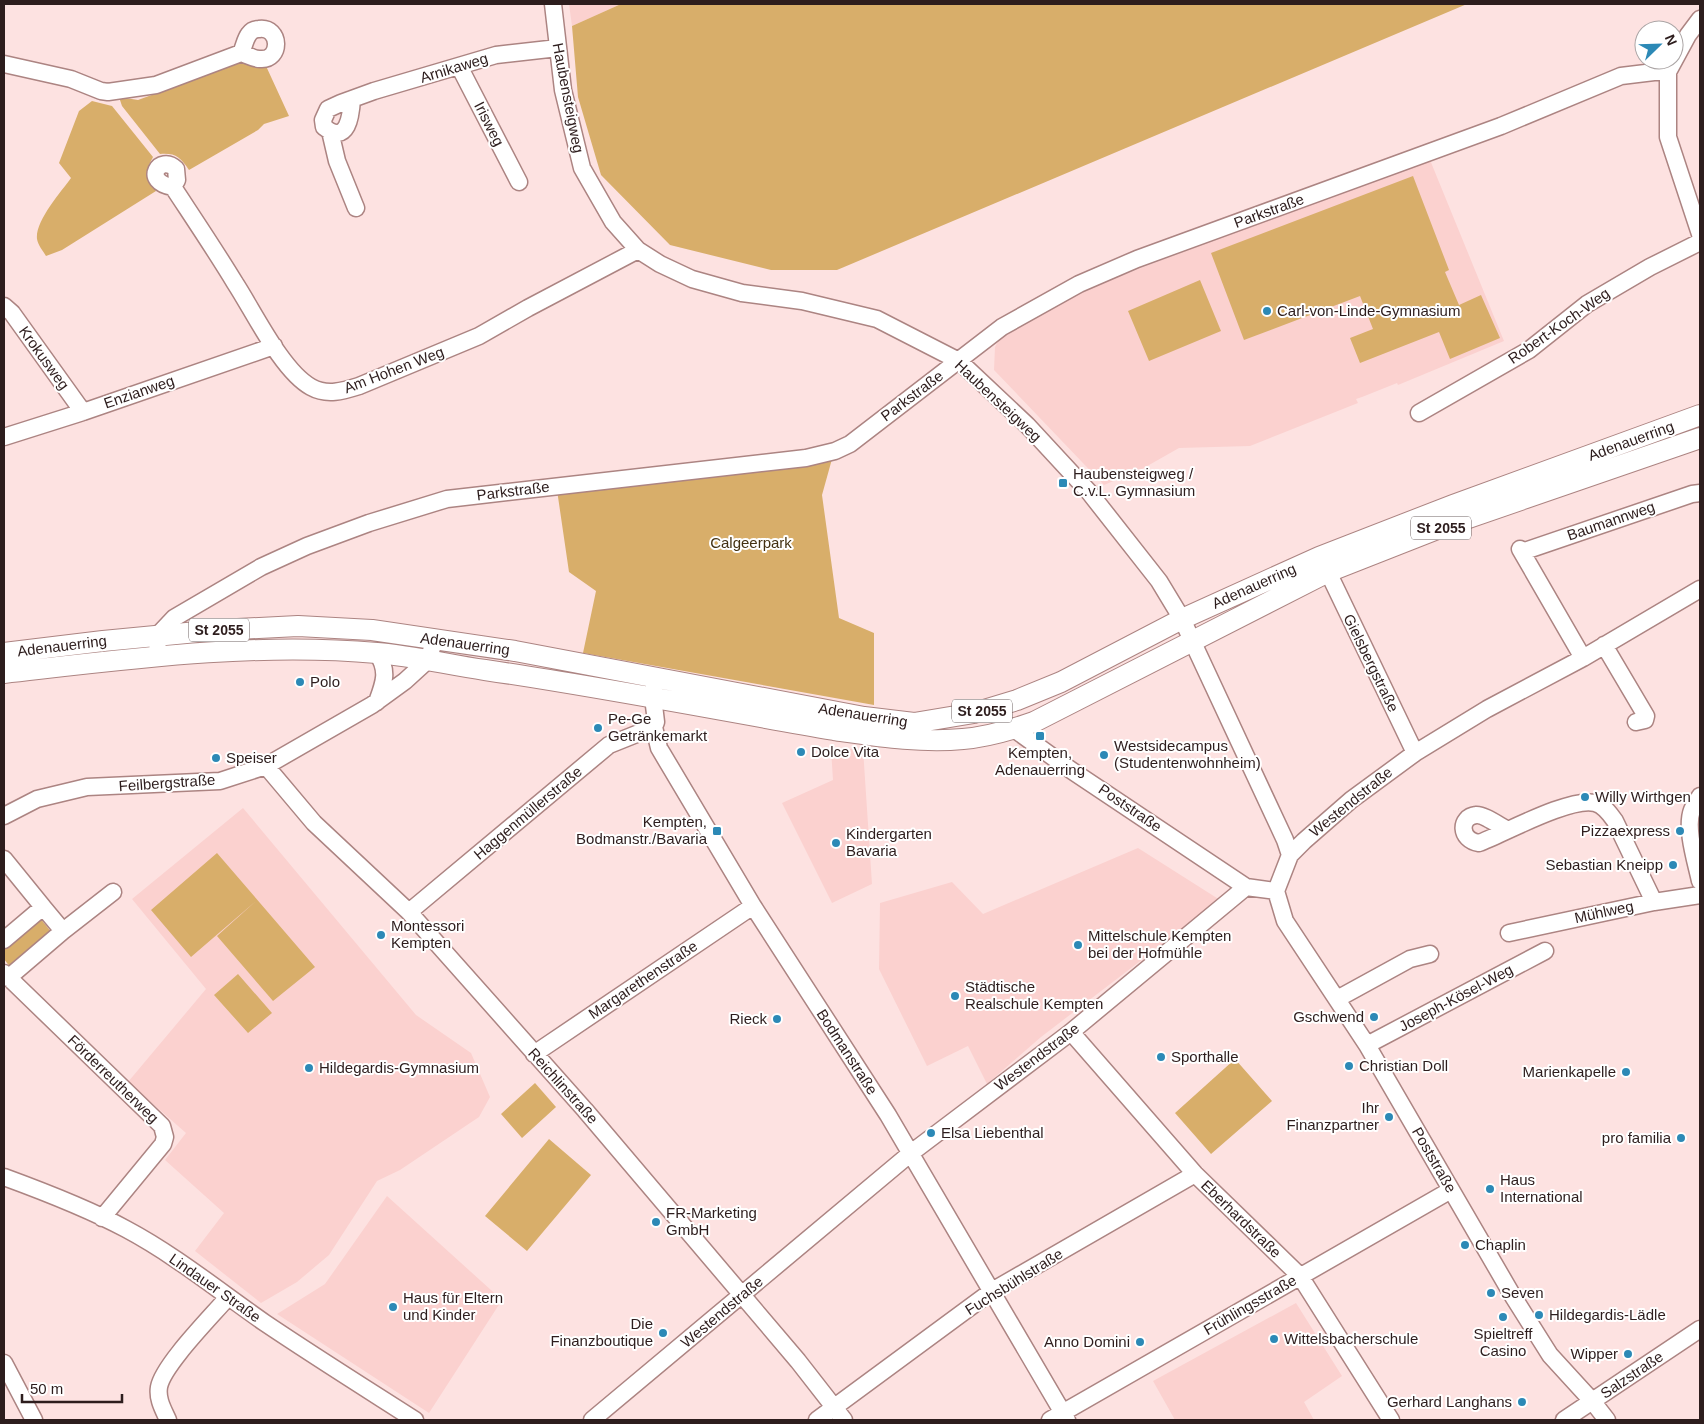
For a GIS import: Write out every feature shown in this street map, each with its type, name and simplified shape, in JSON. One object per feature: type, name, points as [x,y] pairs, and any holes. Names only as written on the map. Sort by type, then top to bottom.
[{"type":"main road","name":"Adenauerring","points":[[4,673],[157,646],[218,630],[298,626],[372,630],[515,651],[864,717],[914,723],[974,713],[1017,700],[1060,682],[1182,619],[1319,557],[1437,511],[1700,416]]},
{"type":"main road","name":"Adenauerring","points":[[4,653],[157,646],[218,651],[299,650],[377,653],[428,660],[834,730],[919,740],[963,739],[1014,729],[1065,708],[1328,572],[1445,526],[1700,438]]},
{"type":"street","name":"Haubensteigweg","points":[[553,4],[563,90],[582,168],[613,222],[638,250],[660,264],[692,279],[742,293],[802,301],[877,319],[959,361],[1027,426],[1089,492],[1159,581],[1182,619],[1281,831],[1290,855]]},
{"type":"street","points":[[1700,19],[1688,35],[1668,72],[1668,137],[1694,194],[1700,234]]},
{"type":"street","name":"Arnikaweg","points":[[356,208],[337,161],[330,131],[324,126],[323,120],[328,109],[352,98],[496,55],[558,48]]},
{"type":"street","points":[[4,64],[71,79],[108,92],[156,85],[241,53]]},
{"type":"street","name":"Irisweg","points":[[459,66],[519,182]]},
{"type":"street","name":"Parkstraße","points":[[157,646],[174,618],[261,567],[307,546],[342,533],[447,499],[806,458],[835,451],[850,444],[1002,327],[1079,284],[1137,259],[1501,126],[1621,76],[1668,72]]},
{"type":"street","name":"Am Hohen Weg","points":[[173,186],[274,346],[300,380],[313,388],[328,392],[341,392],[359,386],[479,336],[638,250]]},
{"type":"street","name":"Robert-Koch-Weg","points":[[1419,413],[1529,350],[1587,304],[1650,266],[1700,242]]},
{"type":"street","name":"Krokusweg","points":[[4,306],[12,313],[83,412]]},
{"type":"street","name":"Enzianweg","points":[[4,437],[83,412],[274,346]]},
{"type":"street","name":"Baumannweg","points":[[1583,658],[1521,550],[1700,493]]},
{"type":"street","name":"Gielsbergstraße","points":[[1328,572],[1415,753]]},
{"type":"street","name":"Westendstraße","points":[[1276,891],[1290,855],[1304,841],[1350,800],[1415,753],[1487,709],[1583,658],[1700,590]]},
{"type":"street","name":"Feilbergstraße","points":[[4,816],[37,799],[87,788],[220,780],[266,766],[377,702],[405,681],[428,660],[435,640]]},
{"type":"street","points":[[1604,645],[1646,716],[1645,720],[1636,722]]},
{"type":"street","points":[[377,653],[384,670],[385,681],[377,702]]},
{"type":"street","name":"Feilbergstraße","points":[[405,681],[454,665]]},
{"type":"street","name":"Bodmanstraße","points":[[655,677],[653,698],[656,722],[654,727],[659,748],[753,906],[888,1114],[992,1291],[1060,1418]]},
{"type":"street","name":"Haggenmüllerstraße","points":[[409,912],[609,745],[654,727]]},
{"type":"street","name":"Poststraße","points":[[1014,729],[1068,768],[1246,887]]},
{"type":"street","name":"Reichlinstraße","points":[[266,766],[314,823],[409,912],[585,1110],[839,1414]]},
{"type":"street","points":[[1700,796],[1692,811],[1691,826],[1692,843],[1700,881]]},
{"type":"street","points":[[1508,830],[1569,805],[1596,803],[1606,809],[1615,821],[1654,902]]},
{"type":"street","points":[[4,859],[63,931]]},
{"type":"street","points":[[1246,887],[1276,891]]},
{"type":"street","name":"Westendstraße","points":[[592,1420],[911,1153],[1071,1032],[1246,887]]},
{"type":"street","name":"Poststraße","points":[[1276,891],[1285,921],[1367,1045],[1514,1298],[1550,1355],[1593,1402],[1606,1420]]},
{"type":"street","points":[[6,976],[113,892]]},
{"type":"street","name":"Mühlweg","points":[[1509,933],[1654,902],[1700,895]]},
{"type":"street","name":"Margarethenstraße","points":[[534,1054],[753,906]]},
{"type":"street","points":[[4,940],[43,907]]},
{"type":"street","name":"Joseph-Kösel-Weg","points":[[1367,1045],[1546,951]]},
{"type":"street","points":[[1338,999],[1410,959],[1430,954]]},
{"type":"street","name":"Förderreutherweg","points":[[6,976],[162,1126],[165,1137],[163,1144],[102,1218]]},
{"type":"street","name":"Eberhardstraße","points":[[1071,1032],[1195,1174],[1300,1276],[1391,1420]]},
{"type":"street","name":"Fuchsbühlstraße","points":[[817,1420],[839,1414],[992,1291],[1195,1174]]},
{"type":"street","name":"Lindauer Straße","points":[[4,1177],[44,1191],[126,1229],[158,1248],[228,1297],[415,1420]]},
{"type":"street","name":"Frühlingsstraße","points":[[1060,1418],[1300,1276],[1451,1190]]},
{"type":"street","points":[[168,1420],[159,1398],[162,1376],[175,1358],[228,1297]]},
{"type":"street","name":"Salzstraße","points":[[1564,1420],[1700,1329]]},
{"type":"street","points":[[4,1363],[34,1420]]},
{"type":"shaded area","points":[[569,4],[621,4],[572,26]]},
{"type":"shaded area","name":"Carl-von-Linde-Gymnasium","points":[[1430,160],[1504,341],[1398,385],[1397,383],[1356,399],[1358,403],[1250,446],[1179,448],[1142,469],[1104,485],[994,370],[995,347],[1004,331],[1081,291]]},
{"type":"shaded area","name":"Kindergarten Bavaria","points":[[831,749],[863,749],[872,884],[832,903],[782,803],[833,780]]},
{"type":"shaded area","name":"Hildegardis-Gymnasium","points":[[243,808],[416,1015],[471,1053],[490,1097],[479,1117],[400,1170],[377,1181],[329,1255],[297,1282],[261,1303],[195,1251],[224,1213],[165,1160],[186,1133],[128,1082],[206,989],[132,899]]},
{"type":"shaded area","points":[[1138,848],[1220,900],[1041,1037],[987,1084],[968,1046],[927,1066],[879,969],[880,903],[952,882],[983,914]]},
{"type":"shaded area","name":"Haus für Eltern und Kinder","points":[[387,1196],[502,1300],[429,1413],[277,1314],[325,1284]]},
{"type":"shaded area","name":"Wittelsbacherschule","points":[[1296,1303],[1342,1376],[1304,1402],[1314,1420],[1175,1420],[1153,1381]]},
{"type":"green space","points":[[621,4],[1467,4],[837,270],[771,270],[670,245],[601,175],[578,97],[572,26]]},
{"type":"green space","points":[[245,61],[266,66],[289,116],[264,124],[258,130],[189,170],[177,157],[170,154],[160,154],[122,106],[119,97],[138,100]]},
{"type":"green space","points":[[92,101],[112,106],[153,157],[148,167],[147,175],[156,191],[62,250],[46,256],[39,246],[37,232],[44,215],[71,178],[59,163],[79,111]]},
{"type":"green space","points":[[1413,176],[1449,270],[1445,272],[1459,305],[1481,295],[1500,338],[1450,359],[1439,332],[1360,363],[1350,338],[1373,329],[1360,296],[1244,340],[1211,253]]},
{"type":"green space","points":[[1200,280],[1221,331],[1149,361],[1128,311]]},
{"type":"green space","name":"Calgeerpark","points":[[832,459],[822,495],[839,618],[874,633],[874,705],[583,653],[596,591],[569,572],[557,490]]},
{"type":"green space","points":[[217,853],[315,967],[273,1001],[217,936],[256,901],[191,957],[151,910]]},
{"type":"green space","points":[[40,918],[52,933],[10,967],[4,959],[4,947]]},
{"type":"green space","points":[[238,974],[272,1013],[248,1033],[214,995]]},
{"type":"green space","points":[[1235,1059],[1272,1101],[1211,1154],[1175,1113]]},
{"type":"green space","points":[[535,1083],[556,1107],[522,1138],[501,1114]]},
{"type":"green space","points":[[549,1139],[591,1175],[527,1251],[485,1216]]},
{"type":"place","name":"Carl-von-Linde-Gymnasium","points":[[1267,311]]},
{"type":"place","name":"Haubensteigweg / C.v.L. Gymnasium","points":[[1063,483]]},
{"type":"place","name":"Polo","points":[[300,682]]},
{"type":"place","name":"Pe-Ge Getränkemarkt","points":[[598,728]]},
{"type":"place","name":"Kempten, Adenauerring","points":[[1040,736]]},
{"type":"place","name":"Dolce Vita","points":[[801,752]]},
{"type":"place","name":"Westsidecampus (Studentenwohnheim)","points":[[1104,755]]},
{"type":"place","name":"Speiser","points":[[216,758]]},
{"type":"place","name":"Willy Wirthgen","points":[[1585,797]]},
{"type":"place","name":"Kempten, Bodmanstr./Bavaria","points":[[717,831]]},
{"type":"place","name":"Pizzaexpress","points":[[1680,831]]},
{"type":"place","name":"Kindergarten Bavaria","points":[[836,843]]},
{"type":"place","name":"Sebastian Kneipp","points":[[1673,865]]},
{"type":"place","name":"Montessori Kempten","points":[[381,935]]},
{"type":"place","name":"Mittelschule Kempten bei der Hofmühle","points":[[1078,945]]},
{"type":"place","name":"Städtische Realschule Kempten","points":[[955,996]]},
{"type":"place","name":"Gschwend","points":[[1374,1017]]},
{"type":"place","name":"Rieck","points":[[777,1019]]},
{"type":"place","name":"Sporthalle","points":[[1161,1057]]},
{"type":"place","name":"Christian Doll","points":[[1349,1066]]},
{"type":"place","name":"Hildegardis-Gymnasium","points":[[309,1068]]},
{"type":"place","name":"Marienkapelle","points":[[1626,1072]]},
{"type":"place","name":"Ihr Finanzpartner","points":[[1389,1117]]},
{"type":"place","name":"Elsa Liebenthal","points":[[931,1133]]},
{"type":"place","name":"pro familia","points":[[1681,1138]]},
{"type":"place","name":"Haus International","points":[[1490,1189]]},
{"type":"place","name":"FR-Marketing GmbH","points":[[656,1222]]},
{"type":"place","name":"Chaplin","points":[[1465,1245]]},
{"type":"place","name":"Seven","points":[[1491,1293]]},
{"type":"place","name":"Haus für Eltern und Kinder","points":[[393,1307]]},
{"type":"place","name":"Hildegardis-Lädle","points":[[1539,1315]]},
{"type":"place","name":"Spieltreff Casino","points":[[1503,1317]]},
{"type":"place","name":"Die Finanzboutique","points":[[663,1333]]},
{"type":"place","name":"Wittelsbacherschule","points":[[1274,1339]]},
{"type":"place","name":"Anno Domini","points":[[1140,1342]]},
{"type":"place","name":"Wipper","points":[[1628,1354]]},
{"type":"place","name":"Gerhard Langhans","points":[[1522,1402]]}]
